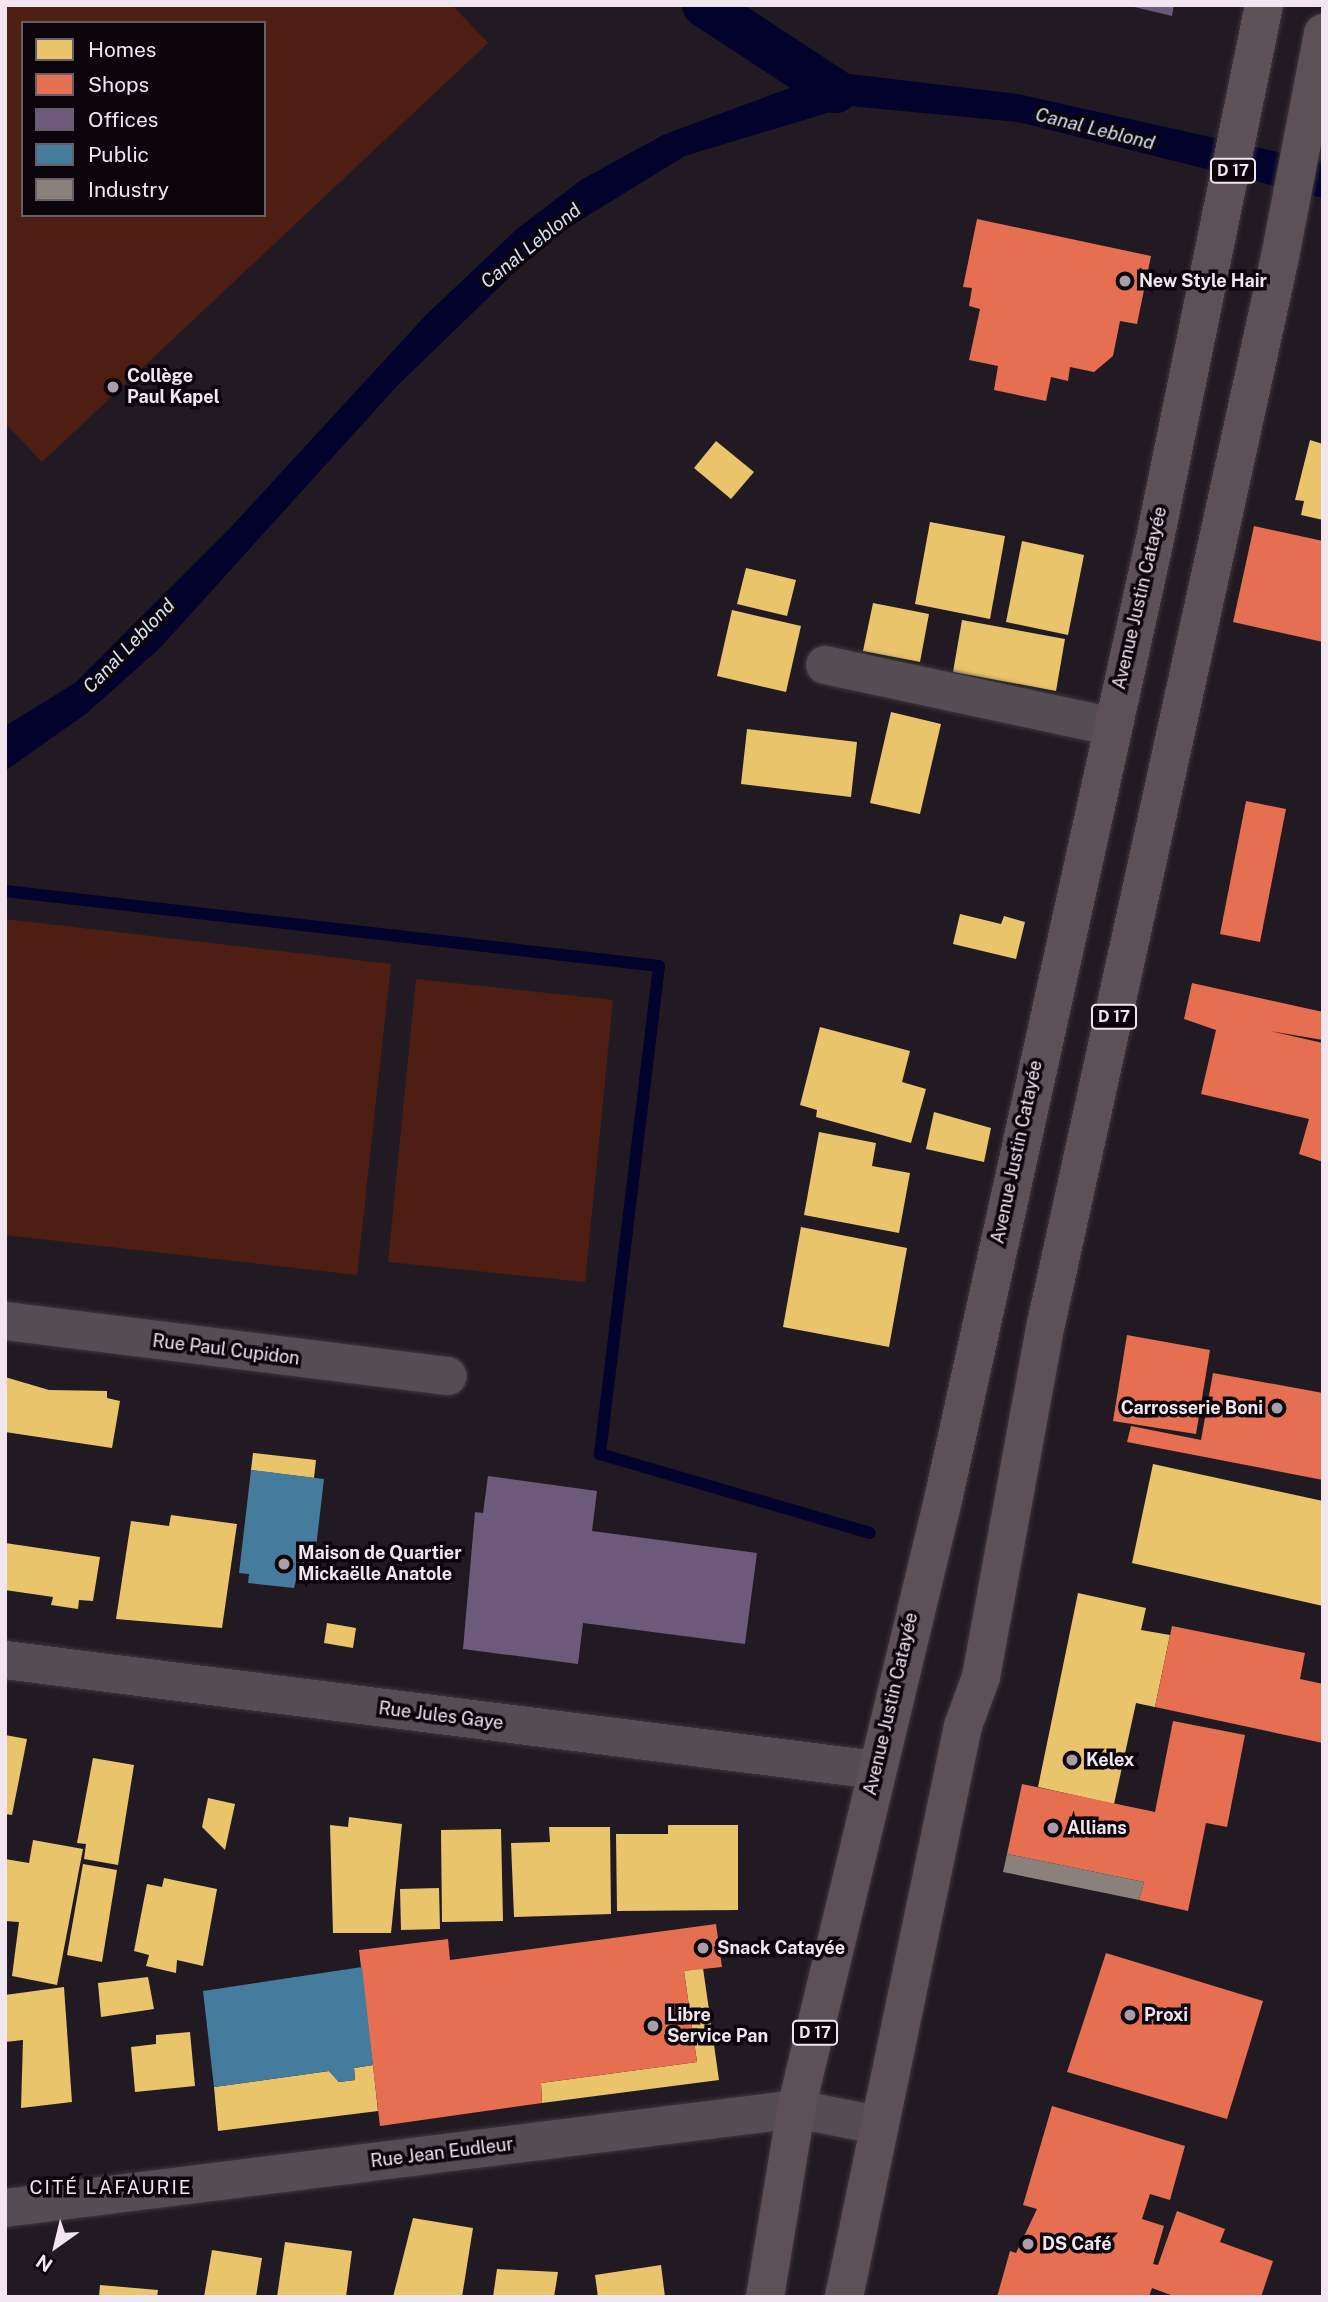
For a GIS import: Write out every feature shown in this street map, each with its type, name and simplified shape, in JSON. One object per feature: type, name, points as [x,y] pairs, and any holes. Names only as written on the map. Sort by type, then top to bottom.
[{"type":"main road","name":"Avenue Justin Catayée","points":[[765,2297],[796,2109],[946,1487],[1110,726],[1220,233],[1264,5]]},
{"type":"main road","name":"D 17","points":[[844,2297],[963,1726],[981,1677],[1046,1324],[1282,247],[1323,33]]},
{"type":"street","points":[[825,665],[1110,726]]},
{"type":"street","name":"Rue Paul Cupidon","points":[[5,1321],[448,1376]]},
{"type":"street","name":"Rue Jules Gaye","points":[[5,1660],[876,1770]]},
{"type":"street","name":"Rue Jean Eudleur","points":[[5,2208],[796,2109],[878,2125]]},
{"type":"shaded area","points":[[5,5],[452,5],[488,43],[42,462],[5,423]]},
{"type":"shaded area","points":[[5,919],[391,964],[357,1275],[5,1235]]},
{"type":"shaded area","points":[[416,979],[613,1000],[585,1282],[388,1262]]},
{"type":"water","name":"Canal Leblond","points":[[833,72],[1018,94],[1323,162],[1323,198],[1018,122],[850,106],[685,156],[548,240],[397,386],[160,648],[87,713],[5,771],[5,726],[75,683],[232,526],[426,315],[517,229],[581,180],[663,135]]},
{"type":"building: Homes","points":[[1310,440],[1323,444],[1323,520],[1301,515],[1304,501],[1295,500]]},
{"type":"building: Homes","points":[[716,441],[754,472],[731,499],[694,468]]},
{"type":"building: Homes","points":[[930,522],[1005,536],[990,619],[915,604]]},
{"type":"building: Homes","points":[[1022,541],[1084,555],[1068,635],[1006,622]]},
{"type":"building: Homes","points":[[746,568],[796,580],[787,616],[737,604]]},
{"type":"building: Homes","points":[[873,603],[929,614],[920,662],[863,651]]},
{"type":"building: Homes","points":[[732,610],[801,626],[786,692],[717,676]]},
{"type":"building: Homes","points":[[962,620],[1065,639],[1056,691],[953,672]]},
{"type":"building: Homes","points":[[891,712],[941,724],[920,814],[870,803]]},
{"type":"building: Homes","points":[[747,729],[857,742],[851,797],[741,784]]},
{"type":"building: Homes","points":[[960,914],[1001,924],[1004,916],[1025,922],[1016,959],[953,944]]},
{"type":"building: Homes","points":[[820,1027],[910,1051],[902,1082],[926,1089],[911,1143],[816,1117],[817,1110],[800,1105]]},
{"type":"building: Homes","points":[[934,1112],[991,1128],[984,1162],[926,1149]]},
{"type":"building: Homes","points":[[819,1132],[876,1143],[872,1166],[910,1173],[899,1233],[804,1215]]},
{"type":"building: Homes","points":[[801,1227],[907,1248],[889,1347],[783,1327]]},
{"type":"building: Homes","points":[[5,1377],[49,1390],[107,1391],[107,1398],[120,1401],[112,1448],[5,1432]]},
{"type":"building: Homes","points":[[253,1453],[316,1460],[314,1478],[251,1470]]},
{"type":"building: Homes","points":[[1153,1464],[1323,1501],[1323,1606],[1132,1563]]},
{"type":"building: Homes","points":[[171,1515],[237,1524],[222,1628],[116,1619],[131,1521],[169,1526]]},
{"type":"building: Homes","points":[[5,1543],[100,1557],[93,1601],[79,1600],[78,1609],[51,1605],[53,1597],[5,1590]]},
{"type":"building: Homes","points":[[1078,1593],[1146,1608],[1141,1630],[1170,1635],[1155,1707],[1136,1703],[1114,1804],[1038,1787]]},
{"type":"building: Homes","points":[[327,1623],[356,1628],[353,1648],[324,1643]]},
{"type":"building: Homes","points":[[5,1735],[27,1739],[12,1815],[5,1814]]},
{"type":"building: Homes","points":[[93,1758],[134,1765],[118,1865],[84,1859],[86,1844],[77,1843]]},
{"type":"building: Homes","points":[[208,1798],[235,1804],[225,1850],[202,1827]]},
{"type":"building: Homes","points":[[349,1817],[402,1824],[391,1933],[333,1933],[330,1825],[348,1827]]},
{"type":"building: Homes","points":[[668,1825],[738,1825],[738,1910],[617,1911],[616,1834],[668,1834]]},
{"type":"building: Homes","points":[[549,1827],[610,1827],[611,1914],[514,1917],[511,1843],[550,1842]]},
{"type":"building: Homes","points":[[501,1829],[503,1921],[442,1922],[441,1830]]},
{"type":"building: Homes","points":[[33,1840],[83,1849],[57,1985],[12,1976],[19,1922],[5,1921],[5,1859],[29,1863]]},
{"type":"building: Homes","points":[[83,1864],[117,1870],[102,1962],[67,1955]]},
{"type":"building: Homes","points":[[164,1878],[217,1889],[203,1966],[177,1960],[176,1973],[146,1966],[149,1955],[134,1951],[147,1884],[162,1887]]},
{"type":"building: Homes","points":[[439,1888],[440,1929],[401,1930],[400,1889]]},
{"type":"building: Homes","points":[[703,1968],[719,2080],[542,2103],[541,2083],[697,2062],[684,1971]]},
{"type":"building: Homes","points":[[148,1977],[154,2009],[101,2017],[98,1983]]},
{"type":"building: Homes","points":[[64,1987],[72,2102],[21,2108],[23,2040],[5,2042],[5,1995]]},
{"type":"building: Homes","points":[[190,2032],[195,2086],[135,2092],[131,2047],[156,2044],[156,2035]]},
{"type":"building: Homes","points":[[373,2065],[378,2111],[218,2131],[214,2087],[329,2071],[339,2082],[355,2080],[354,2068]]},
{"type":"building: Homes","points":[[413,2218],[473,2228],[462,2297],[393,2297]]},
{"type":"building: Homes","points":[[285,2242],[352,2251],[346,2297],[277,2297]]},
{"type":"building: Homes","points":[[212,2250],[262,2258],[256,2297],[204,2297]]},
{"type":"building: Homes","points":[[661,2265],[665,2297],[598,2297],[595,2275]]},
{"type":"building: Homes","points":[[497,2269],[558,2272],[554,2297],[493,2297]]},
{"type":"building: Homes","points":[[100,2285],[158,2290],[157,2297],[99,2297]]},
{"type":"building: Shops","points":[[977,219],[1151,256],[1137,324],[1120,321],[1113,356],[1094,372],[1070,367],[1068,381],[1051,377],[1046,401],[994,390],[998,366],[969,360],[980,309],[969,306],[972,288],[963,287]]},
{"type":"building: Shops","points":[[1254,526],[1323,541],[1323,642],[1233,622]]},
{"type":"building: Shops","points":[[1246,801],[1286,809],[1260,942],[1220,934]]},
{"type":"building: Shops","points":[[1192,983],[1323,1012],[1323,1040],[1270,1031],[1323,1043],[1323,1162],[1299,1154],[1309,1119],[1201,1094],[1216,1030],[1184,1019]]},
{"type":"building: Shops","points":[[1127,1335],[1210,1350],[1196,1434],[1113,1421]]},
{"type":"building: Shops","points":[[1213,1373],[1323,1393],[1323,1480],[1127,1442],[1131,1426],[1201,1440]]},
{"type":"building: Shops","points":[[1172,1626],[1305,1653],[1300,1679],[1323,1684],[1323,1743],[1155,1707]]},
{"type":"building: Shops","points":[[1173,1721],[1245,1735],[1227,1827],[1206,1823],[1188,1911],[1139,1900],[1144,1882],[1007,1854],[1022,1784],[1155,1812]]},
{"type":"building: Shops","points":[[716,1924],[722,1967],[684,1971],[697,2062],[541,2083],[542,2103],[380,2126],[359,1950],[448,1939],[450,1960]]},
{"type":"building: Shops","points":[[1106,1953],[1263,2001],[1227,2119],[1067,2072]]},
{"type":"building: Shops","points":[[1052,2106],[1185,2146],[1170,2200],[1150,2194],[1142,2219],[1164,2226],[1153,2264],[1158,2265],[1177,2211],[1225,2229],[1220,2242],[1273,2261],[1261,2297],[1176,2297],[1152,2288],[1149,2297],[997,2297],[1010,2251],[1016,2253],[1037,2209],[1023,2205]]},
{"type":"building: Offices","points":[[1126,5],[1174,5],[1172,16]]},
{"type":"building: Offices","points":[[488,1476],[597,1491],[592,1531],[757,1553],[745,1644],[583,1623],[578,1664],[463,1649],[475,1512],[483,1513]]},
{"type":"building: Public","points":[[251,1470],[324,1479],[312,1582],[296,1580],[294,1588],[248,1583],[249,1574],[239,1573]]},
{"type":"building: Public","points":[[362,1967],[373,2065],[354,2068],[355,2080],[339,2082],[329,2071],[214,2087],[203,1991]]},
{"type":"building: Industry","points":[[1007,1854],[1144,1882],[1139,1900],[1003,1872]]},
{"type":"waterway","points":[[704,5],[835,91]]},
{"type":"waterway","points":[[5,891],[659,966],[600,1454],[870,1533]]},
{"type":"place","name":"New Style Hair","points":[[1125,281]]},
{"type":"place","name":"Collège Paul Kapel","points":[[113,387]]},
{"type":"place","name":"Carrosserie Boni","points":[[1277,1408]]},
{"type":"place","name":"Maison de Quartier Mickaëlle Anatole","points":[[284,1564]]},
{"type":"place","name":"Kelex","points":[[1072,1760]]},
{"type":"place","name":"Allians","points":[[1053,1828]]},
{"type":"place","name":"Snack Catayée","points":[[703,1948]]},
{"type":"place","name":"Proxi","points":[[1130,2015]]},
{"type":"place","name":"Libre Service Pan","points":[[653,2026]]},
{"type":"place","name":"DS Café","points":[[1028,2244]]},
{"type":"district","name":"CITÉ LAFAURIE","points":[[111,2188]]}]
